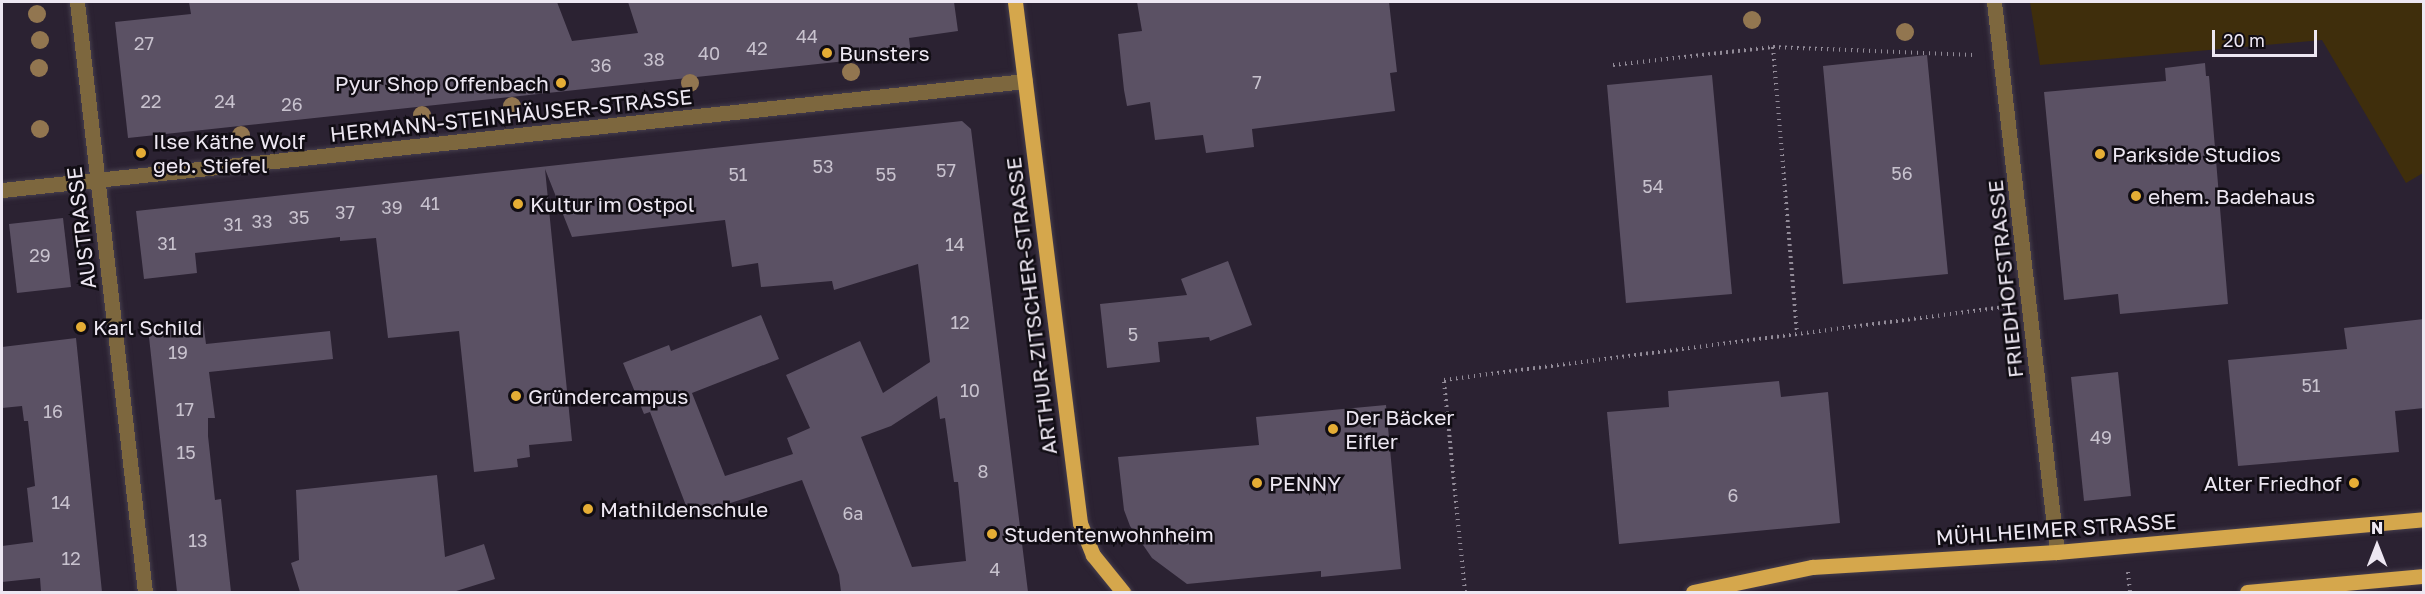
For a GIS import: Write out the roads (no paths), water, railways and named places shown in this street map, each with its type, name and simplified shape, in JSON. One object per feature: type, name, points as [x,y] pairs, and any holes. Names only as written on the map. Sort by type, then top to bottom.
[{"type":"main road","name":"ARTHUR-ZITSCHER-STRASSE","points":[[1015,2],[1080,523],[1093,555],[1123,592]]},
{"type":"main road","name":"MÜHLHEIMER STRASSE","points":[[1693,592],[1812,567],[2057,552],[2424,519]]},
{"type":"main road","points":[[2247,592],[2424,576]]},
{"type":"street","name":"AUSTRASSE","points":[[77,2],[145,592]]},
{"type":"street","name":"FRIEDHOFSTRASSE","points":[[1994,2],[2057,552]]},
{"type":"street","name":"HERMANN-STEINHÄUSER-STRASSE","points":[[2,190],[1025,81]]},
{"type":"place","name":"Bunsters","points":[[827,53]]},
{"type":"place","name":"Pyur Shop Offenbach","points":[[561,83]]},
{"type":"place","name":"Ilse Käthe Wolf geb. Stiefel","points":[[141,153]]},
{"type":"place","name":"Parkside Studios","points":[[2100,154]]},
{"type":"place","name":"ehem. Badehaus","points":[[2136,196]]},
{"type":"place","name":"Kultur im Ostpol","points":[[518,204]]},
{"type":"place","name":"Karl Schild","points":[[81,327]]},
{"type":"place","name":"Gründercampus","points":[[516,396]]},
{"type":"place","name":"Der Bäcker Eifler","points":[[1333,429]]},
{"type":"place","name":"PENNY","points":[[1257,483]]},
{"type":"place","name":"Alter Friedhof","points":[[2354,483]]},
{"type":"place","name":"Mathildenschule","points":[[588,509]]},
{"type":"place","name":"Studentenwohnheim","points":[[992,534]]}]
